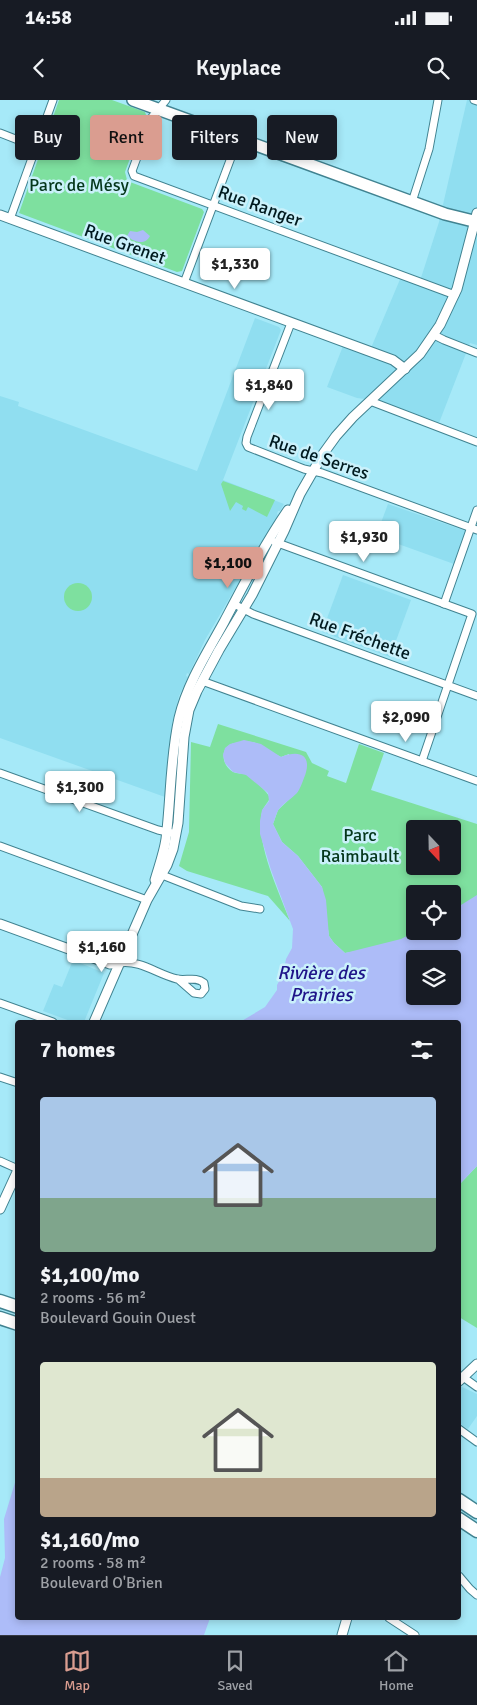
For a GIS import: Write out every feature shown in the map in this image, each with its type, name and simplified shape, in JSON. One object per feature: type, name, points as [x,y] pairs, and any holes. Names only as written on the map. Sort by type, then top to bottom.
[{"type":"highway","points":[[0,1300],[15,1306]]},
{"type":"highway","points":[[0,1318],[15,1323]]},
{"type":"highway","points":[[461,1501],[477,1512]]},
{"type":"highway","points":[[461,1520],[477,1531]]},
{"type":"main road","points":[[134,100],[162,105],[184,115]]},
{"type":"main road","points":[[257,146],[459,218],[476,219]]},
{"type":"street","points":[[48,115],[53,100]]},
{"type":"street","points":[[412,202],[429,148],[438,100]]},
{"type":"street","name":"Rue Ranger","points":[[162,105],[152,117],[132,174],[455,295]]},
{"type":"street","points":[[0,133],[15,139]]},
{"type":"street","points":[[10,219],[31,160]]},
{"type":"street","points":[[184,283],[230,160]]},
{"type":"street","name":"Rue Grenet","points":[[0,215],[393,360],[405,369]]},
{"type":"street","points":[[95,1020],[159,874],[167,832],[179,716],[194,678],[234,604],[273,541],[313,470],[336,436],[405,369],[434,335],[448,312],[455,295],[476,219]]},
{"type":"street","name":"Rue de Serres","points":[[291,323],[246,442],[248,447],[304,469],[313,470],[474,529]]},
{"type":"street","points":[[434,335],[477,353]]},
{"type":"street","points":[[370,401],[477,442]]},
{"type":"street","points":[[444,604],[474,529],[477,510]]},
{"type":"street","points":[[273,541],[472,614],[422,761]]},
{"type":"street","points":[[159,874],[169,862],[177,834],[181,760],[189,710],[202,681],[244,609],[273,541]]},
{"type":"street","name":"Rue Fréchette","points":[[234,604],[477,696]]},
{"type":"street","points":[[202,681],[477,781]]},
{"type":"street","points":[[0,773],[177,834]]},
{"type":"street","points":[[0,846],[149,896]]},
{"type":"street","points":[[159,874],[241,906],[260,909]]},
{"type":"street","points":[[0,924],[110,964],[131,961],[178,979]]},
{"type":"street","points":[[0,1003],[47,1020]]},
{"type":"street","points":[[0,1077],[15,1082]]},
{"type":"street","points":[[0,1162],[15,1169]]},
{"type":"street","points":[[0,1209],[15,1176]]},
{"type":"street","points":[[477,1364],[461,1379],[477,1387]]},
{"type":"street","points":[[461,1430],[477,1442]]},
{"type":"street","points":[[461,1578],[477,1595]]},
{"type":"street","points":[[342,1635],[346,1620]]},
{"type":"street","points":[[391,1620],[415,1635]]},
{"type":"shaded area","points":[[467,100],[477,100],[477,345],[470,343],[439,423],[381,401],[357,398],[327,387],[343,346],[368,355],[401,277],[419,284],[439,222]]},
{"type":"shaded area","points":[[255,318],[279,327],[281,330],[223,480],[284,504],[280,511],[278,511],[278,515],[205,640],[189,674],[187,673],[186,676],[188,677],[179,696],[172,724],[165,797],[0,738],[0,396],[19,402],[18,406],[197,471]]},
{"type":"shaded area","points":[[388,504],[466,531],[454,564],[376,536]]},
{"type":"shaded area","points":[[343,575],[411,600],[390,657],[322,632]]},
{"type":"shaded area","points":[[73,960],[104,973],[85,1020],[68,1020],[43,1011],[54,984],[62,987]]},
{"type":"shaded area","points":[[461,1386],[477,1394],[477,1416],[468,1429],[461,1424]]},
{"type":"green space","name":"Parc de Mésy","points":[[59,100],[112,100],[145,112],[146,115],[90,115],[90,160],[129,160],[125,172],[127,180],[202,209],[204,212],[182,271],[177,272],[19,213],[38,160],[80,160],[80,115],[54,115]]},
{"type":"green space","points":[[223,481],[275,500],[267,517],[248,507],[246,511],[242,509],[243,506],[236,502],[230,511],[221,484]]},
{"type":"green space","points":[[78,583],[88,587],[92,597],[88,607],[78,611],[68,607],[64,597],[68,587]]},
{"type":"green space","name":"Parc Raimbault","points":[[218,724],[306,752],[312,763],[329,771],[327,776],[346,783],[359,744],[384,753],[371,790],[477,824],[477,904],[461,912],[461,885],[406,885],[406,940],[410,940],[403,944],[345,953],[329,936],[322,887],[298,856],[282,842],[273,824],[278,810],[298,791],[289,754],[281,757],[256,743],[250,742],[230,745],[224,752],[224,761],[229,769],[236,773],[245,774],[269,795],[270,798],[262,812],[262,838],[274,882],[290,921],[268,896],[187,871],[179,866],[189,832],[191,742],[210,747]]},
{"type":"green space","points":[[477,1166],[477,1328],[461,1318],[461,1183]]},
{"type":"water","points":[[143,230],[150,236],[145,241],[136,241],[127,236],[130,231],[137,232]]},
{"type":"water","name":"Rivière des Prairies","points":[[244,740],[261,744],[281,757],[299,754],[306,760],[306,770],[299,790],[279,809],[273,824],[282,842],[298,856],[322,887],[326,900],[329,936],[345,953],[406,936],[406,940],[461,940],[461,905],[477,895],[477,1166],[461,1183],[461,1020],[243,1020],[265,1007],[277,990],[286,959],[292,948],[293,929],[260,834],[262,810],[269,801],[268,793],[246,775],[233,772],[225,763],[223,755],[225,748],[230,744]]},
{"type":"water","points":[[15,1483],[15,1620],[209,1620],[204,1635],[0,1635],[0,1577],[5,1558],[4,1519]]}]
